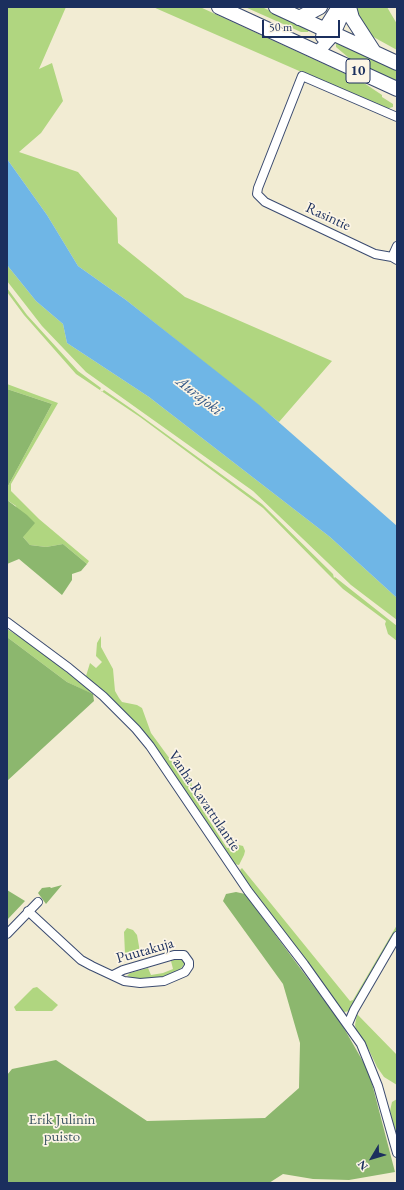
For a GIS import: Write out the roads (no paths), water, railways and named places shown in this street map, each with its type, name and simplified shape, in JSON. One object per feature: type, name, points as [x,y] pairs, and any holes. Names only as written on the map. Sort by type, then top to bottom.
[{"type":"highway","name":"10","points":[[220,7],[397,89]]},
{"type":"highway","name":"10","points":[[276,7],[397,63]]},
{"type":"highway","points":[[299,18],[320,7]]},
{"type":"highway","points":[[348,7],[352,18],[374,52]]},
{"type":"main road","points":[[329,32],[338,7]]},
{"type":"main road","points":[[318,52],[329,32],[348,7]]},
{"type":"street","name":"Rasintie","points":[[394,258],[375,254],[265,202],[257,194],[258,188],[302,76],[397,117]]},
{"type":"street","points":[[394,258],[397,246]]},
{"type":"street","name":"Vanha Ravattulantie","points":[[7,622],[75,672],[103,696],[136,729],[159,759],[248,891],[348,1024],[366,1055],[378,1086],[397,1153]]},
{"type":"street","points":[[7,934],[38,902]]},
{"type":"street","name":"Puutakuja","points":[[28,911],[70,951],[92,966],[131,983],[156,983],[179,976],[188,968],[189,962],[184,955],[174,955],[123,970],[113,975]]},
{"type":"street","points":[[348,1024],[354,1010],[397,936]]},
{"type":"water","name":"Aurajoki","points":[[7,159],[47,215],[78,266],[126,300],[258,404],[397,526],[397,598],[330,537],[149,397],[67,343],[63,324],[36,301],[7,265]]},
{"type":"park label","name":"Erik Julinin puisto","points":[[62,1128]]}]
